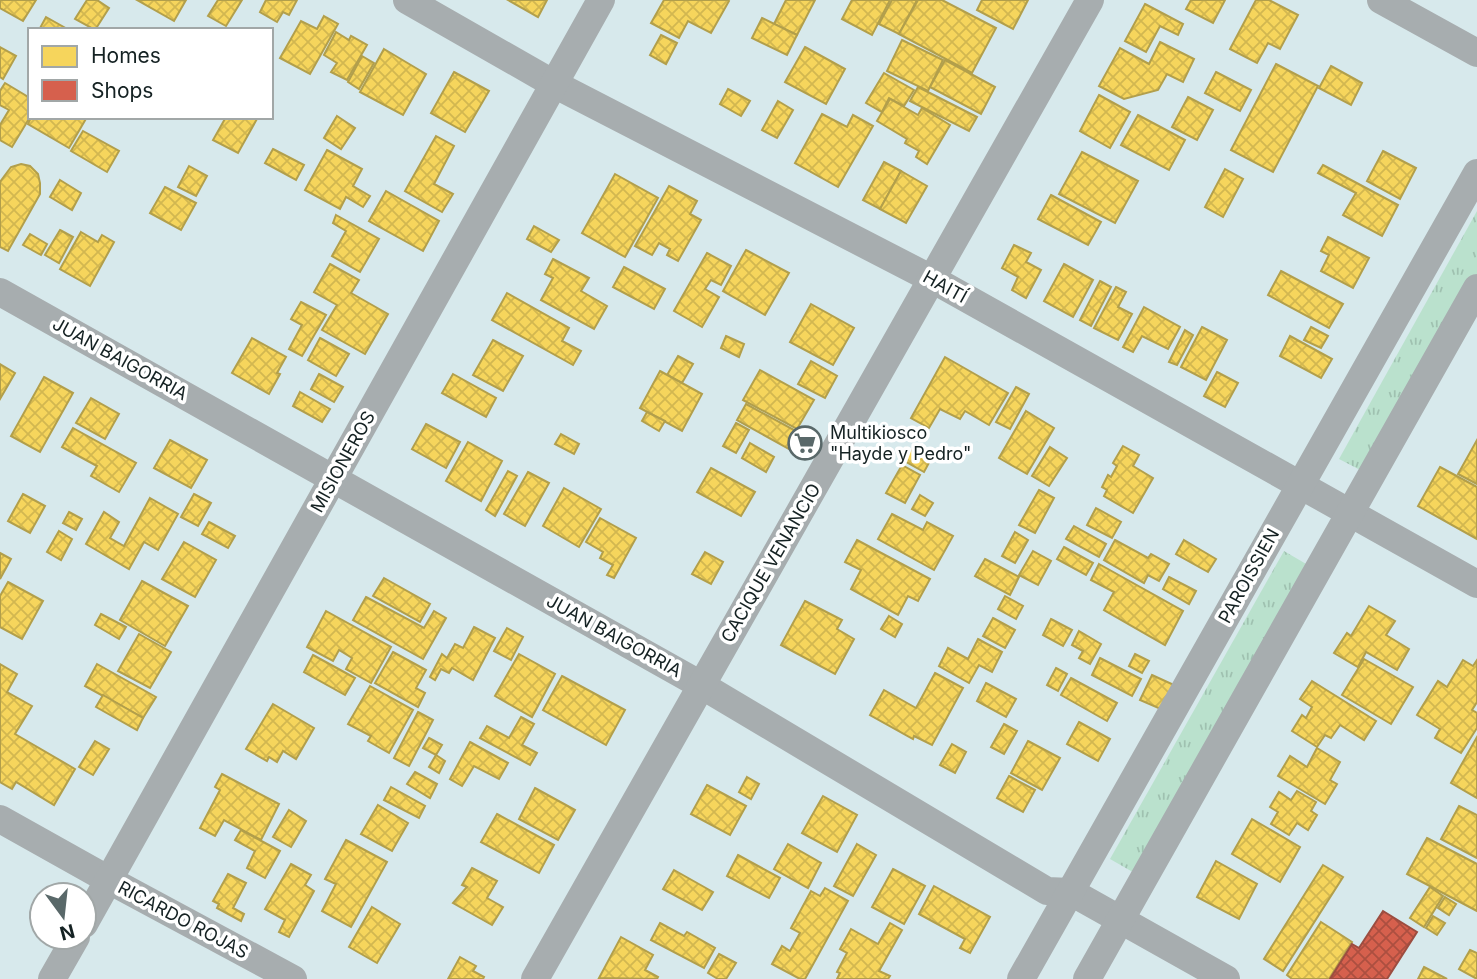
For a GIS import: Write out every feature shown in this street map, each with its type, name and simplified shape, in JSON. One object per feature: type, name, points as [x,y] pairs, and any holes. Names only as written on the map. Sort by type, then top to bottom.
[{"type":"street","name":"HAITÍ","points":[[407,0],[554,85],[932,279],[1477,584]]},
{"type":"street","name":"MISIONEROS","points":[[98,899],[601,0]]},
{"type":"street","name":"CACIQUE VENANCIO","points":[[535,979],[1090,0]]},
{"type":"street","points":[[1381,0],[1477,53]]},
{"type":"street","name":"PAROISSIEN","points":[[1021,979],[1477,173]]},
{"type":"street","points":[[1087,979],[1477,288]]},
{"type":"street","name":"JUAN BAIGORRIA","points":[[0,292],[701,685],[1047,891],[1071,892],[1226,979]]},
{"type":"street","name":"RICARDO ROJAS","points":[[0,819],[293,979]]},
{"type":"street","points":[[52,979],[68,951]]},
{"type":"green space","points":[[1477,211],[1477,274],[1366,473],[1339,459]]},
{"type":"green space","points":[[1284,551],[1313,568],[1138,875],[1110,859]]},
{"type":"building: Homes","points":[[0,0],[36,0],[23,21],[0,8]]},
{"type":"building: Homes","points":[[87,0],[97,0],[109,8],[96,28],[75,19]]},
{"type":"building: Homes","points":[[137,0],[186,0],[174,21]]},
{"type":"building: Homes","points":[[218,0],[242,0],[226,26],[208,16]]},
{"type":"building: Homes","points":[[266,0],[297,0],[289,15],[283,12],[277,22],[260,12]]},
{"type":"building: Homes","points":[[508,0],[547,0],[538,17]]},
{"type":"building: Homes","points":[[664,0],[729,1],[711,33],[688,21],[679,38],[651,23]]},
{"type":"building: Homes","points":[[786,0],[815,0],[797,35],[774,24]]},
{"type":"building: Homes","points":[[852,0],[890,0],[872,35],[842,19]]},
{"type":"building: Homes","points":[[892,0],[917,0],[899,34],[879,24]]},
{"type":"building: Homes","points":[[918,0],[942,0],[996,28],[972,73],[899,34]]},
{"type":"building: Homes","points":[[982,0],[1028,0],[1013,29],[977,10]]},
{"type":"building: Homes","points":[[1191,0],[1225,0],[1213,23],[1186,9]]},
{"type":"building: Homes","points":[[1256,0],[1269,0],[1298,15],[1280,49],[1268,43],[1257,63],[1230,49]]},
{"type":"building: Homes","points":[[1145,4],[1183,24],[1178,35],[1160,26],[1146,52],[1125,41]]},
{"type":"building: Homes","points":[[324,16],[338,24],[310,74],[280,58],[301,21],[317,29]]},
{"type":"building: Homes","points":[[46,17],[65,28],[40,28]]},
{"type":"building: Homes","points":[[762,18],[797,35],[787,55],[752,38]]},
{"type":"building: Homes","points":[[336,32],[349,40],[351,36],[367,45],[347,80],[331,72],[337,63],[324,55]]},
{"type":"building: Homes","points":[[661,35],[677,43],[666,64],[650,55]]},
{"type":"building: Homes","points":[[902,40],[943,60],[928,91],[887,71]]},
{"type":"building: Homes","points":[[1160,42],[1194,59],[1183,82],[1167,74],[1158,90],[1124,99],[1099,86],[1120,48],[1149,64]]},
{"type":"building: Homes","points":[[0,47],[16,56],[3,79],[0,77]]},
{"type":"building: Homes","points":[[805,47],[845,69],[826,104],[785,82]]},
{"type":"building: Homes","points":[[384,49],[426,74],[403,115],[360,92]]},
{"type":"building: Homes","points":[[362,56],[374,63],[359,89],[348,82]]},
{"type":"building: Homes","points":[[945,60],[995,87],[981,114],[930,87]]},
{"type":"building: Homes","points":[[1276,64],[1318,86],[1273,172],[1231,150]]},
{"type":"building: Homes","points":[[1331,66],[1362,83],[1351,105],[1319,88]]},
{"type":"building: Homes","points":[[454,72],[489,91],[465,132],[431,113]]},
{"type":"building: Homes","points":[[1216,72],[1251,90],[1240,111],[1205,93]]},
{"type":"building: Homes","points":[[884,73],[914,90],[904,106],[889,98],[882,112],[866,103]]},
{"type":"building: Homes","points":[[5,83],[28,97],[29,119],[12,147],[0,140],[0,125],[9,110],[0,105],[0,91]]},
{"type":"building: Homes","points":[[918,87],[977,117],[969,131],[910,101]]},
{"type":"building: Homes","points":[[728,89],[750,101],[741,116],[720,104]]},
{"type":"building: Homes","points":[[1099,95],[1130,112],[1110,148],[1080,131]]},
{"type":"building: Homes","points":[[1188,97],[1213,110],[1197,140],[1172,127]]},
{"type":"building: Homes","points":[[890,99],[918,115],[922,108],[950,125],[927,164],[916,157],[919,151],[905,143],[907,139],[877,121]]},
{"type":"building: Homes","points":[[778,101],[793,110],[777,138],[762,130]]},
{"type":"building: Homes","points":[[822,114],[847,127],[853,115],[873,126],[838,187],[795,163]]},
{"type":"building: Homes","points":[[1138,115],[1185,140],[1169,170],[1121,145]]},
{"type":"building: Homes","points":[[337,116],[355,128],[341,149],[324,138]]},
{"type":"building: Homes","points":[[30,119],[86,119],[69,148],[28,124]]},
{"type":"building: Homes","points":[[225,119],[257,119],[238,153],[213,140]]},
{"type":"building: Homes","points":[[83,131],[119,151],[107,172],[71,151]]},
{"type":"building: Homes","points":[[436,136],[454,146],[434,184],[453,194],[442,212],[405,191]]},
{"type":"building: Homes","points":[[273,149],[304,165],[296,180],[265,163]]},
{"type":"building: Homes","points":[[327,150],[362,169],[353,186],[370,196],[363,207],[346,197],[340,209],[305,190]]},
{"type":"building: Homes","points":[[1383,151],[1416,168],[1400,199],[1367,181]]},
{"type":"building: Homes","points":[[1082,152],[1138,181],[1115,223],[1059,194]]},
{"type":"building: Homes","points":[[884,162],[901,171],[880,209],[863,200]]},
{"type":"building: Homes","points":[[21,164],[30,166],[38,174],[40,194],[8,251],[0,247],[0,182],[11,167]]},
{"type":"building: Homes","points":[[1323,165],[1398,205],[1382,236],[1343,215],[1356,193],[1318,173]]},
{"type":"building: Homes","points":[[189,166],[207,176],[196,196],[178,187]]},
{"type":"building: Homes","points":[[1225,169],[1243,179],[1223,217],[1205,207]]},
{"type":"building: Homes","points":[[901,171],[927,186],[906,223],[880,209]]},
{"type":"building: Homes","points":[[615,174],[658,198],[625,257],[582,233]]},
{"type":"building: Homes","points":[[60,180],[81,193],[72,210],[50,197]]},
{"type":"building: Homes","points":[[669,186],[697,201],[690,214],[701,220],[678,261],[667,255],[670,249],[659,243],[652,255],[635,246]]},
{"type":"building: Homes","points":[[165,187],[196,203],[181,230],[150,213]]},
{"type":"building: Homes","points":[[386,191],[439,221],[423,251],[369,221]]},
{"type":"building: Homes","points":[[1051,195],[1101,222],[1088,245],[1038,219]]},
{"type":"building: Homes","points":[[336,215],[379,239],[360,272],[332,256],[346,231],[333,223]]},
{"type":"building: Homes","points":[[534,226],[559,240],[551,252],[527,239]]},
{"type":"building: Homes","points":[[60,230],[73,237],[59,263],[45,255]]},
{"type":"building: Homes","points":[[81,232],[98,242],[102,235],[114,242],[90,286],[60,269]]},
{"type":"building: Homes","points":[[30,234],[47,244],[41,255],[23,245]]},
{"type":"building: Homes","points":[[1328,237],[1369,258],[1353,288],[1321,271],[1329,255],[1321,251]]},
{"type":"building: Homes","points":[[1014,245],[1031,253],[1026,262],[1041,270],[1026,298],[1012,290],[1018,277],[1002,268]]},
{"type":"building: Homes","points":[[746,250],[789,273],[765,315],[723,291]]},
{"type":"building: Homes","points":[[707,253],[731,266],[721,285],[711,280],[705,289],[719,297],[702,327],[674,311]]},
{"type":"building: Homes","points":[[553,259],[589,278],[581,291],[607,306],[594,329],[541,300],[553,278],[545,274]]},
{"type":"building: Homes","points":[[330,264],[359,280],[351,293],[388,314],[365,354],[322,330],[337,305],[314,292]]},
{"type":"building: Homes","points":[[1064,264],[1093,280],[1073,317],[1044,301]]},
{"type":"building: Homes","points":[[624,267],[665,289],[654,309],[613,287]]},
{"type":"building: Homes","points":[[1281,271],[1343,304],[1329,328],[1268,295]]},
{"type":"building: Homes","points":[[1100,281],[1111,287],[1091,326],[1080,320]]},
{"type":"building: Homes","points":[[1116,287],[1126,292],[1118,307],[1132,314],[1118,340],[1094,328]]},
{"type":"building: Homes","points":[[507,293],[569,328],[562,341],[581,351],[573,365],[492,320]]},
{"type":"building: Homes","points":[[301,302],[326,315],[302,356],[289,349],[302,325],[291,319]]},
{"type":"building: Homes","points":[[811,304],[854,328],[833,365],[790,342]]},
{"type":"building: Homes","points":[[1144,307],[1180,327],[1168,349],[1142,336],[1133,352],[1123,347]]},
{"type":"building: Homes","points":[[1202,327],[1227,340],[1206,380],[1181,367]]},
{"type":"building: Homes","points":[[1311,327],[1328,336],[1321,348],[1304,340]]},
{"type":"building: Homes","points":[[1185,330],[1193,335],[1177,365],[1169,362]]},
{"type":"building: Homes","points":[[726,336],[744,344],[739,357],[721,348]]},
{"type":"building: Homes","points":[[1290,336],[1332,359],[1321,378],[1280,356]]},
{"type":"building: Homes","points":[[252,338],[286,357],[269,394],[232,373]]},
{"type":"building: Homes","points":[[320,338],[349,354],[336,376],[308,360]]},
{"type":"building: Homes","points":[[493,340],[523,356],[503,391],[473,375]]},
{"type":"building: Homes","points":[[678,356],[693,364],[682,383],[667,375]]},
{"type":"building: Homes","points":[[945,357],[1008,393],[989,425],[965,411],[960,419],[940,409],[929,428],[911,418]]},
{"type":"building: Homes","points":[[811,361],[837,376],[825,398],[798,384]]},
{"type":"building: Homes","points":[[0,364],[15,373],[0,399]]},
{"type":"building: Homes","points":[[760,370],[814,400],[797,429],[743,400]]},
{"type":"building: Homes","points":[[660,371],[702,394],[682,431],[640,408]]},
{"type":"building: Homes","points":[[1217,372],[1238,383],[1225,407],[1204,396]]},
{"type":"building: Homes","points":[[319,374],[343,387],[334,402],[311,389]]},
{"type":"building: Homes","points":[[453,374],[496,398],[486,417],[442,393]]},
{"type":"building: Homes","points":[[44,377],[73,393],[40,452],[11,436]]},
{"type":"building: Homes","points":[[1016,387],[1029,394],[1010,429],[996,422]]},
{"type":"building: Homes","points":[[300,392],[330,409],[322,422],[293,406]]},
{"type":"building: Homes","points":[[91,398],[119,414],[105,439],[76,423]]},
{"type":"building: Homes","points":[[746,404],[805,436],[796,453],[737,420]]},
{"type":"building: Homes","points":[[1026,411],[1054,428],[1027,474],[999,458]]},
{"type":"building: Homes","points":[[647,412],[665,421],[659,431],[642,421]]},
{"type":"building: Homes","points":[[736,423],[749,430],[736,453],[723,446]]},
{"type":"building: Homes","points":[[426,424],[460,442],[446,468],[412,449]]},
{"type":"building: Homes","points":[[73,428],[136,463],[119,492],[91,476],[97,466],[62,447]]},
{"type":"building: Homes","points":[[561,434],[579,444],[574,454],[555,444]]},
{"type":"building: Homes","points":[[170,440],[207,460],[191,488],[154,468]]},
{"type":"building: Homes","points":[[1477,440],[1477,484],[1458,474]]},
{"type":"building: Homes","points":[[468,442],[502,461],[481,501],[446,481]]},
{"type":"building: Homes","points":[[750,443],[774,457],[766,472],[742,458]]},
{"type":"building: Homes","points":[[1123,446],[1139,455],[1133,466],[1153,478],[1133,513],[1104,496],[1107,490],[1102,487],[1117,466],[1113,463]]},
{"type":"building: Homes","points":[[1050,447],[1067,458],[1049,486],[1032,476]]},
{"type":"building: Homes","points":[[907,448],[930,461],[924,472],[901,459]]},
{"type":"building: Homes","points":[[902,465],[920,475],[905,503],[886,493]]},
{"type":"building: Homes","points":[[1440,467],[1477,487],[1477,539],[1418,506]]},
{"type":"building: Homes","points":[[711,468],[755,492],[741,516],[697,492]]},
{"type":"building: Homes","points":[[508,471],[517,476],[495,516],[486,510]]},
{"type":"building: Homes","points":[[528,472],[549,483],[525,526],[504,514]]},
{"type":"building: Homes","points":[[564,488],[601,509],[579,547],[543,526]]},
{"type":"building: Homes","points":[[1039,490],[1054,498],[1035,533],[1019,525]]},
{"type":"building: Homes","points":[[23,494],[45,506],[30,533],[8,521]]},
{"type":"building: Homes","points":[[194,494],[211,503],[198,526],[181,517]]},
{"type":"building: Homes","points":[[920,495],[933,503],[925,516],[912,509]]},
{"type":"building: Homes","points":[[150,498],[178,514],[158,550],[144,542],[129,569],[86,544],[104,512],[119,522],[110,538],[124,546]]},
{"type":"building: Homes","points":[[1096,508],[1121,522],[1112,538],[1087,525]]},
{"type":"building: Homes","points":[[69,512],[82,519],[76,530],[63,523]]},
{"type":"building: Homes","points":[[892,514],[923,530],[927,522],[953,536],[934,570],[878,539]]},
{"type":"building: Homes","points":[[600,518],[636,538],[614,578],[607,575],[613,565],[600,558],[603,552],[586,542]]},
{"type":"building: Homes","points":[[209,522],[235,536],[228,548],[202,534]]},
{"type":"building: Homes","points":[[1074,526],[1106,544],[1099,557],[1066,539]]},
{"type":"building: Homes","points":[[59,531],[72,539],[61,560],[47,552]]},
{"type":"building: Homes","points":[[1015,532],[1028,540],[1015,563],[1002,556]]},
{"type":"building: Homes","points":[[857,540],[930,579],[918,601],[908,596],[898,615],[851,589],[861,570],[845,562]]},
{"type":"building: Homes","points":[[1115,540],[1148,558],[1151,554],[1169,564],[1159,581],[1148,575],[1144,583],[1104,560]]},
{"type":"building: Homes","points":[[1184,540],[1216,559],[1208,572],[1176,554]]},
{"type":"building: Homes","points":[[184,542],[216,560],[195,597],[162,579]]},
{"type":"building: Homes","points":[[1064,547],[1093,563],[1086,575],[1057,559]]},
{"type":"building: Homes","points":[[1033,551],[1051,561],[1038,585],[1019,575]]},
{"type":"building: Homes","points":[[705,552],[723,562],[711,584],[692,574]]},
{"type":"building: Homes","points":[[0,553],[11,559],[0,579]]},
{"type":"building: Homes","points":[[985,559],[1019,577],[1010,595],[975,576]]},
{"type":"building: Homes","points":[[1099,564],[1183,611],[1165,645],[1104,610],[1114,592],[1091,580]]},
{"type":"building: Homes","points":[[1169,577],[1196,591],[1189,604],[1163,589]]},
{"type":"building: Homes","points":[[384,578],[430,604],[420,622],[373,596]]},
{"type":"building: Homes","points":[[142,581],[188,606],[165,646],[120,620]]},
{"type":"building: Homes","points":[[8,582],[43,601],[22,639],[0,627],[0,596]]},
{"type":"building: Homes","points":[[1005,596],[1023,606],[1016,619],[998,609]]},
{"type":"building: Homes","points":[[366,597],[424,628],[434,611],[446,618],[423,659],[353,620]]},
{"type":"building: Homes","points":[[805,601],[842,620],[837,629],[854,639],[835,674],[781,645]]},
{"type":"building: Homes","points":[[1369,606],[1395,621],[1386,635],[1409,649],[1397,670],[1366,652],[1358,667],[1334,653],[1347,633],[1351,636]]},
{"type":"building: Homes","points":[[326,611],[391,647],[371,683],[346,669],[352,658],[339,650],[333,661],[307,647]]},
{"type":"building: Homes","points":[[101,614],[126,627],[119,639],[95,625]]},
{"type":"building: Homes","points":[[889,616],[902,624],[895,637],[881,629]]},
{"type":"building: Homes","points":[[993,618],[1015,630],[1005,648],[983,636]]},
{"type":"building: Homes","points":[[1051,619],[1072,630],[1063,646],[1043,635]]},
{"type":"building: Homes","points":[[474,627],[495,638],[473,680],[452,668],[449,673],[441,669],[435,680],[430,677],[442,654],[447,658],[455,644],[463,648]]},
{"type":"building: Homes","points":[[507,628],[523,637],[511,660],[494,651]]},
{"type":"building: Homes","points":[[1079,631],[1101,644],[1090,664],[1079,658],[1083,651],[1072,645]]},
{"type":"building: Homes","points":[[139,634],[171,652],[150,688],[118,671]]},
{"type":"building: Homes","points":[[978,639],[1002,652],[992,672],[979,665],[969,683],[939,666],[948,648],[968,659]]},
{"type":"building: Homes","points":[[393,652],[426,670],[416,688],[425,693],[418,707],[375,683]]},
{"type":"building: Homes","points":[[519,654],[555,674],[532,717],[495,696]]},
{"type":"building: Homes","points":[[1135,654],[1149,661],[1142,673],[1129,666]]},
{"type":"building: Homes","points":[[313,655],[355,678],[345,695],[304,672]]},
{"type":"building: Homes","points":[[1100,658],[1141,679],[1132,696],[1092,675]]},
{"type":"building: Homes","points":[[1364,659],[1413,687],[1391,724],[1342,695]]},
{"type":"building: Homes","points":[[1463,660],[1473,666],[1477,660],[1477,702],[1472,710],[1477,713],[1477,728],[1461,753],[1435,738],[1440,729],[1417,715],[1438,681],[1447,687]]},
{"type":"building: Homes","points":[[0,664],[17,674],[7,692],[32,706],[15,734],[75,769],[54,805],[16,782],[12,789],[0,782]]},
{"type":"building: Homes","points":[[97,664],[156,697],[143,718],[85,686]]},
{"type":"building: Homes","points":[[1056,668],[1067,674],[1058,691],[1047,685]]},
{"type":"building: Homes","points":[[935,673],[963,688],[932,745],[914,736],[913,739],[870,715],[884,690],[916,708]]},
{"type":"building: Homes","points":[[1152,675],[1174,685],[1163,710],[1140,700]]},
{"type":"building: Homes","points":[[562,676],[625,710],[606,745],[543,710]]},
{"type":"building: Homes","points":[[1071,678],[1117,703],[1107,721],[1061,695]]},
{"type":"building: Homes","points":[[1312,681],[1376,721],[1364,740],[1340,725],[1331,738],[1325,735],[1317,747],[1292,731],[1302,715],[1306,718],[1312,707],[1300,699]]},
{"type":"building: Homes","points":[[986,683],[1016,699],[1006,717],[977,701]]},
{"type":"building: Homes","points":[[370,686],[413,710],[389,753],[368,741],[371,736],[348,724]]},
{"type":"building: Homes","points":[[103,695],[143,718],[137,730],[96,707]]},
{"type":"building: Homes","points":[[273,704],[314,728],[296,759],[283,751],[277,762],[269,757],[267,761],[246,749]]},
{"type":"building: Homes","points":[[418,712],[433,720],[409,766],[394,758]]},
{"type":"building: Homes","points":[[521,717],[534,724],[522,745],[537,753],[530,765],[480,738],[487,726],[509,738]]},
{"type":"building: Homes","points":[[1079,722],[1110,739],[1098,761],[1067,744]]},
{"type":"building: Homes","points":[[1004,724],[1017,731],[1004,754],[991,747]]},
{"type":"building: Homes","points":[[1477,737],[1477,798],[1451,783]]},
{"type":"building: Homes","points":[[429,738],[442,745],[436,755],[423,748]]},
{"type":"building: Homes","points":[[95,741],[109,749],[93,775],[79,767]]},
{"type":"building: Homes","points":[[1028,741],[1060,758],[1042,790],[1011,773]]},
{"type":"building: Homes","points":[[470,742],[508,763],[499,779],[474,766],[462,786],[450,779]]},
{"type":"building: Homes","points":[[952,744],[966,752],[955,773],[940,765]]},
{"type":"building: Homes","points":[[1317,748],[1340,762],[1330,780],[1337,784],[1325,804],[1278,776],[1290,756],[1307,767]]},
{"type":"building: Homes","points":[[436,755],[445,761],[439,773],[429,767]]},
{"type":"building: Homes","points":[[415,772],[437,784],[430,798],[407,784]]},
{"type":"building: Homes","points":[[222,774],[279,804],[261,840],[224,820],[215,836],[200,828],[220,790],[215,787]]},
{"type":"building: Homes","points":[[1009,776],[1035,790],[1023,812],[997,798]]},
{"type":"building: Homes","points":[[747,777],[759,784],[751,799],[739,792]]},
{"type":"building: Homes","points":[[707,785],[746,806],[730,835],[691,814]]},
{"type":"building: Homes","points":[[391,787],[425,806],[419,818],[384,800]]},
{"type":"building: Homes","points":[[535,788],[575,810],[558,840],[519,819]]},
{"type":"building: Homes","points":[[1297,791],[1316,802],[1311,811],[1317,815],[1308,830],[1297,823],[1289,835],[1271,824],[1278,812],[1270,807],[1279,792],[1291,800]]},
{"type":"building: Homes","points":[[823,796],[857,815],[837,852],[802,833]]},
{"type":"building: Homes","points":[[378,805],[408,823],[392,851],[361,834]]},
{"type":"building: Homes","points":[[1459,806],[1477,815],[1477,858],[1441,839]]},
{"type":"building: Homes","points":[[289,810],[306,821],[291,847],[273,837]]},
{"type":"building: Homes","points":[[497,814],[554,845],[539,873],[481,842]]},
{"type":"building: Homes","points":[[1252,819],[1300,847],[1280,882],[1232,854]]},
{"type":"building: Homes","points":[[241,830],[280,851],[265,878],[247,868],[255,851],[235,840]]},
{"type":"building: Homes","points":[[1427,838],[1477,864],[1477,911],[1407,874]]},
{"type":"building: Homes","points":[[346,840],[387,862],[351,927],[322,911],[336,884],[325,879]]},
{"type":"building: Homes","points":[[788,844],[821,863],[808,888],[774,869]]},
{"type":"building: Homes","points":[[857,844],[876,855],[853,896],[834,886]]},
{"type":"building: Homes","points":[[738,855],[780,878],[769,898],[727,876]]},
{"type":"building: Homes","points":[[1216,861],[1257,884],[1239,919],[1197,897]]},
{"type":"building: Homes","points":[[291,864],[311,875],[305,885],[314,891],[289,937],[279,932],[285,920],[265,909]]},
{"type":"building: Homes","points":[[1323,865],[1343,877],[1283,971],[1264,959]]},
{"type":"building: Homes","points":[[472,868],[497,881],[487,898],[503,907],[492,925],[453,903],[467,887],[462,885]]},
{"type":"building: Homes","points":[[893,869],[925,886],[904,924],[872,907]]},
{"type":"building: Homes","points":[[674,870],[713,892],[702,910],[663,889]]},
{"type":"building: Homes","points":[[228,874],[246,883],[233,908],[244,914],[241,921],[217,908],[219,904],[213,901]]},
{"type":"building: Homes","points":[[934,886],[990,917],[970,953],[960,948],[965,939],[919,914]]},
{"type":"building: Homes","points":[[1430,887],[1443,896],[1424,927],[1410,918]]},
{"type":"building: Homes","points":[[825,888],[848,901],[805,979],[800,979],[772,964],[782,946],[790,951],[800,933],[791,928],[811,891],[820,896]]},
{"type":"building: Homes","points":[[1445,897],[1456,904],[1449,915],[1438,908]]},
{"type":"building: Homes","points":[[372,907],[400,924],[377,963],[349,947]]},
{"type":"building: Homes","points":[[1433,916],[1445,923],[1437,935],[1426,928]]},
{"type":"building: Homes","points":[[1321,922],[1352,942],[1329,979],[1292,979],[1287,975]]},
{"type":"building: Homes","points":[[660,923],[684,936],[687,932],[715,948],[704,968],[651,940]]},
{"type":"building: Homes","points":[[890,923],[902,930],[879,971],[890,976],[888,979],[837,979],[840,973],[837,972],[847,953],[840,949],[851,929],[878,944]]},
{"type":"building: Homes","points":[[621,937],[653,955],[645,970],[658,977],[657,979],[599,978]]},
{"type":"building: Homes","points":[[1470,950],[1477,953],[1477,979],[1459,969]]},
{"type":"building: Homes","points":[[719,954],[736,963],[726,979],[718,979],[708,973]]},
{"type":"building: Homes","points":[[460,957],[476,966],[473,971],[484,977],[483,979],[448,979]]},
{"type":"building: Homes","points":[[1424,967],[1447,979],[1418,979]]},
{"type":"building: Shops","points":[[1383,911],[1417,932],[1387,979],[1330,979],[1352,944],[1359,948]]},
{"type":"place","name":"Multikiosco \"Hayde y Pedro\"","points":[[805,443]]}]
